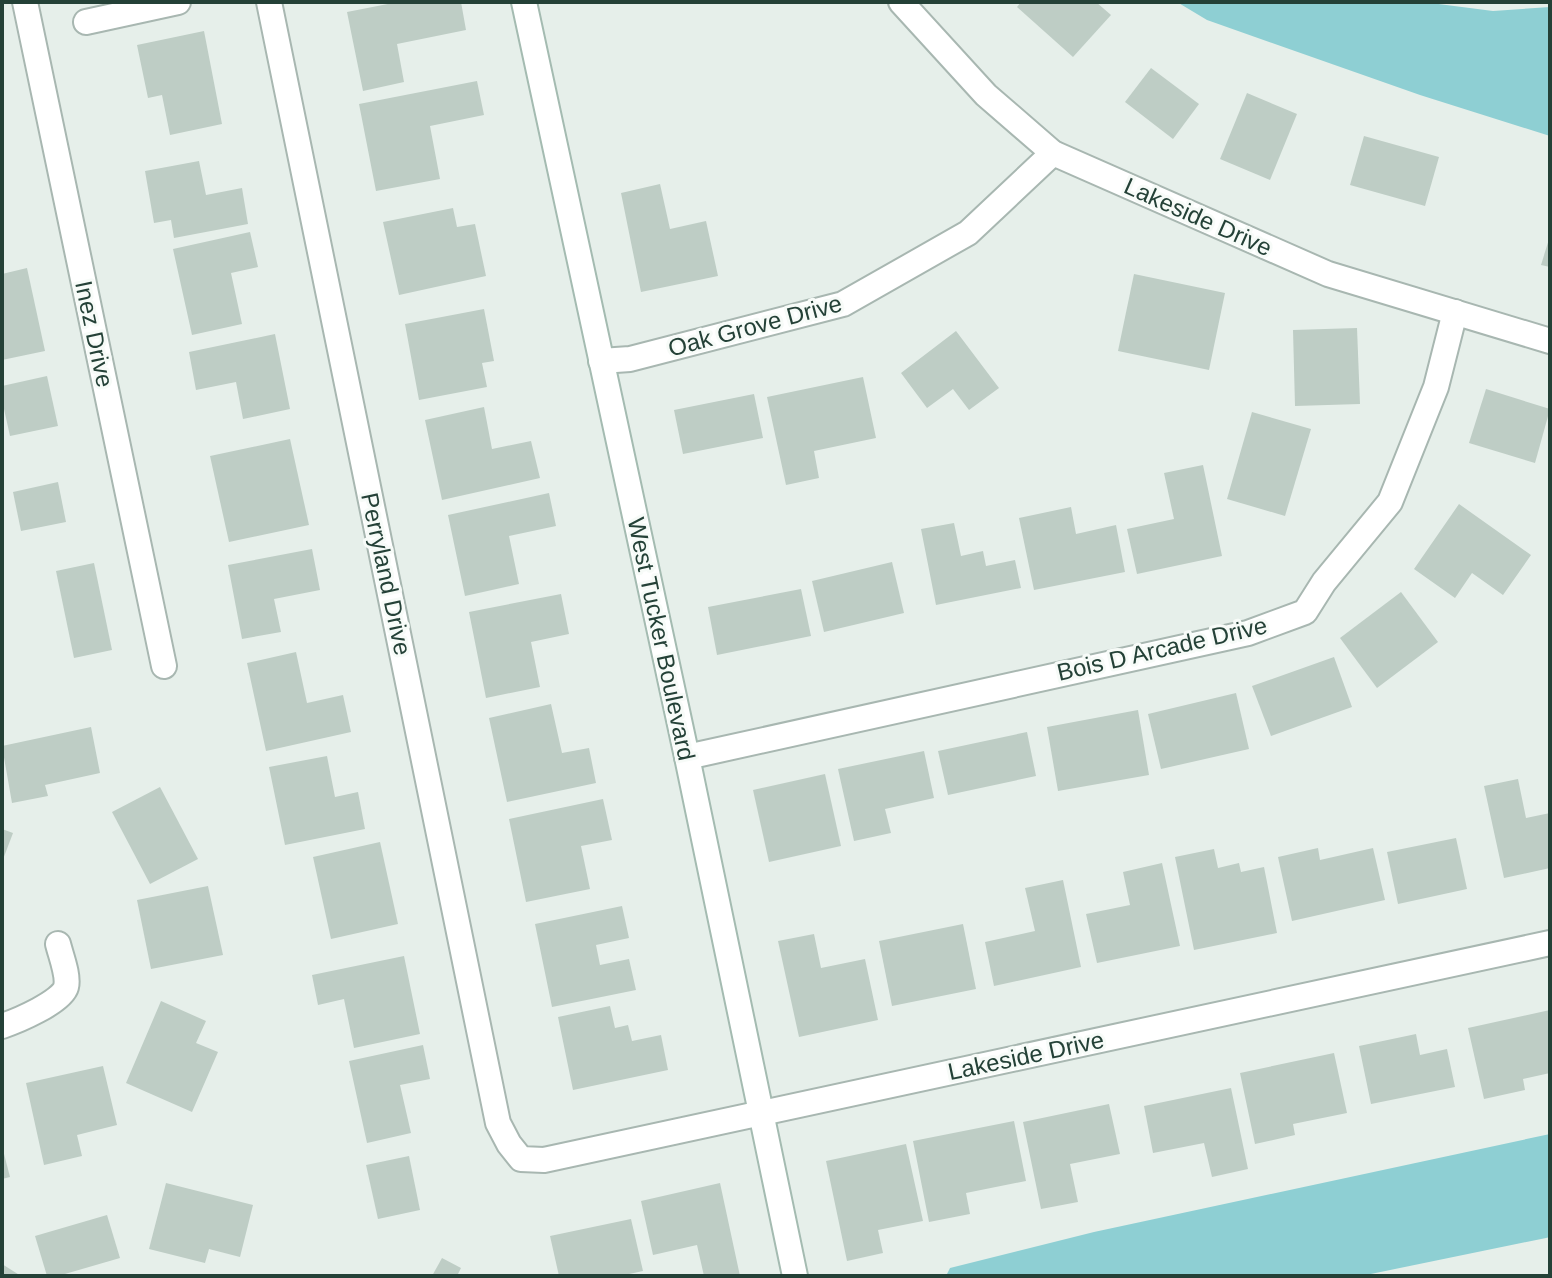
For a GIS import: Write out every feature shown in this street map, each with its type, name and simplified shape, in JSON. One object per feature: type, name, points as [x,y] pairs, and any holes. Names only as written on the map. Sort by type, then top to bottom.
[{"type":"street","name":"Inez Drive","points":[[25,2],[164,666]]},
{"type":"street","points":[[86,22],[178,2]]},
{"type":"street","name":"Perryland Drive","points":[[269,2],[498,1123],[509,1144]]},
{"type":"street","name":"West Tucker Boulevard","points":[[524,2],[795,1276]]},
{"type":"street","name":"Lakeside Drive","points":[[901,2],[986,95],[1053,153],[1328,274],[1550,341]]},
{"type":"street","name":"Oak Grove Drive","points":[[601,361],[630,359],[843,304],[968,233],[1053,153]]},
{"type":"street","name":"Bois D Arcade Drive","points":[[687,757],[1248,633],[1305,612],[1324,582],[1390,502],[1436,387],[1455,312]]},
{"type":"street","name":"Lakeside Drive","points":[[509,1144],[521,1159],[544,1160],[1550,943]]},
{"type":"street","points":[[2,1026],[61,996],[67,985],[58,944]]},
{"type":"water","points":[[1177,2],[1423,2],[1493,11],[1550,7],[1550,136],[1420,95],[1207,20]]},
{"type":"water","points":[[1550,1134],[1550,1237],[1546,1238],[1361,1276],[946,1276],[950,1268],[1094,1232]]},
{"type":"building","points":[[398,2],[461,2],[466,30],[397,44],[404,82],[363,91],[347,12]]},
{"type":"building","points":[[1021,2],[1096,2],[1111,15],[1073,57],[1017,7]]},
{"type":"building","points":[[204,31],[222,124],[170,135],[162,95],[148,98],[137,45]]},
{"type":"building","points":[[1151,68],[1199,104],[1173,139],[1125,102]]},
{"type":"building","points":[[477,81],[484,115],[430,126],[440,179],[376,191],[359,104]]},
{"type":"building","points":[[1247,93],[1297,114],[1270,180],[1220,159]]},
{"type":"building","points":[[1364,136],[1439,157],[1425,206],[1350,185]]},
{"type":"building","points":[[199,161],[206,195],[242,188],[248,224],[174,238],[171,220],[154,223],[145,171]]},
{"type":"building","points":[[660,184],[670,229],[706,221],[718,276],[641,292],[621,193]]},
{"type":"building","points":[[453,208],[457,227],[475,224],[486,276],[399,295],[383,222]]},
{"type":"building","points":[[250,232],[258,267],[231,273],[242,324],[192,335],[173,249]]},
{"type":"building","points":[[1550,236],[1550,267],[1541,265]]},
{"type":"building","points":[[27,268],[45,351],[2,360],[2,274]]},
{"type":"building","points":[[1134,274],[1225,293],[1209,370],[1118,351]]},
{"type":"building","points":[[484,309],[494,361],[482,363],[487,387],[419,400],[405,324]]},
{"type":"building","points":[[1357,328],[1360,404],[1295,406],[1293,330]]},
{"type":"building","points":[[956,331],[999,388],[969,410],[953,389],[927,408],[901,373]]},
{"type":"building","points":[[275,334],[290,409],[243,419],[236,382],[196,390],[189,352]]},
{"type":"building","points":[[47,376],[58,426],[10,436],[2,386]]},
{"type":"building","points":[[863,377],[876,438],[814,451],[819,478],[786,485],[767,397]]},
{"type":"building","points":[[1486,389],[1550,409],[1535,463],[1469,443]]},
{"type":"building","points":[[754,394],[763,438],[683,454],[674,410]]},
{"type":"building","points":[[484,407],[492,449],[531,441],[540,478],[442,500],[425,420]]},
{"type":"building","points":[[1252,412],[1311,429],[1285,516],[1227,499]]},
{"type":"building","points":[[290,439],[309,525],[229,542],[210,456]]},
{"type":"building","points":[[1203,465],[1222,556],[1137,574],[1127,529],[1174,519],[1164,473]]},
{"type":"building","points":[[58,482],[66,522],[21,531],[13,492]]},
{"type":"building","points":[[549,493],[556,526],[509,536],[519,584],[465,596],[448,515]]},
{"type":"building","points":[[1459,504],[1531,555],[1503,595],[1472,573],[1455,598],[1414,569]]},
{"type":"building","points":[[1071,507],[1076,534],[1116,525],[1125,572],[1034,590],[1019,518]]},
{"type":"building","points":[[954,523],[961,556],[983,551],[986,566],[1015,560],[1021,588],[936,605],[921,529]]},
{"type":"building","points":[[312,549],[320,590],[274,599],[281,632],[242,639],[228,565]]},
{"type":"building","points":[[892,562],[904,613],[824,632],[812,581]]},
{"type":"building","points":[[94,563],[112,650],[74,658],[56,571]]},
{"type":"building","points":[[801,589],[811,636],[717,655],[708,607]]},
{"type":"building","points":[[1401,592],[1438,642],[1377,688],[1340,638]]},
{"type":"building","points":[[561,594],[569,634],[531,642],[540,687],[486,698],[469,612]]},
{"type":"building","points":[[296,652],[307,703],[343,695],[351,732],[266,751],[247,663]]},
{"type":"building","points":[[1334,657],[1352,707],[1271,736],[1252,686]]},
{"type":"building","points":[[1236,693],[1249,749],[1161,769],[1148,714]]},
{"type":"building","points":[[551,704],[562,753],[589,748],[596,783],[507,802],[489,718]]},
{"type":"building","points":[[1138,710],[1149,775],[1058,791],[1047,727]]},
{"type":"building","points":[[91,727],[100,773],[45,785],[48,796],[12,803],[2,746]]},
{"type":"building","points":[[1027,732],[1036,776],[948,795],[938,751]]},
{"type":"building","points":[[924,751],[934,798],[885,809],[891,833],[854,841],[838,769]]},
{"type":"building","points":[[327,756],[335,797],[358,792],[365,829],[285,845],[269,767]]},
{"type":"building","points":[[825,774],[841,846],[769,862],[753,790]]},
{"type":"building","points":[[1518,779],[1526,818],[1550,813],[1550,868],[1504,878],[1484,786]]},
{"type":"building","points":[[160,787],[198,859],[150,884],[112,812]]},
{"type":"building","points":[[603,799],[612,840],[581,846],[590,889],[526,902],[509,819]]},
{"type":"building","points":[[2,829],[13,833],[2,862]]},
{"type":"building","points":[[1456,838],[1467,889],[1398,904],[1387,852]]},
{"type":"building","points":[[380,842],[398,924],[331,939],[313,857]]},
{"type":"building","points":[[1318,848],[1320,860],[1373,848],[1385,900],[1292,921],[1278,857]]},
{"type":"building","points":[[1214,849],[1218,868],[1239,863],[1241,872],[1264,867],[1277,933],[1194,950],[1175,857]]},
{"type":"building","points":[[1162,863],[1180,946],[1097,963],[1086,914],[1130,905],[1123,872]]},
{"type":"building","points":[[1063,880],[1081,967],[994,986],[985,942],[1035,931],[1025,888]]},
{"type":"building","points":[[208,886],[223,955],[151,969],[137,900]]},
{"type":"building","points":[[622,906],[629,938],[596,945],[600,965],[629,959],[636,990],[552,1007],[535,924]]},
{"type":"building","points":[[963,924],[976,989],[892,1006],[879,941]]},
{"type":"building","points":[[814,934],[821,968],[865,959],[878,1020],[799,1037],[778,941]]},
{"type":"building","points":[[404,956],[420,1034],[354,1048],[344,999],[318,1005],[312,975]]},
{"type":"building","points":[[161,1001],[206,1021],[196,1043],[218,1052],[192,1112],[126,1083]]},
{"type":"building","points":[[610,1006],[615,1028],[628,1025],[632,1041],[661,1035],[668,1070],[573,1090],[558,1017]]},
{"type":"building","points":[[1550,1010],[1550,1073],[1523,1079],[1525,1090],[1484,1099],[1468,1028]]},
{"type":"building","points":[[1416,1034],[1420,1055],[1447,1049],[1455,1087],[1371,1104],[1359,1046]]},
{"type":"building","points":[[423,1045],[430,1079],[400,1085],[411,1133],[367,1143],[349,1061]]},
{"type":"building","points":[[1334,1053],[1347,1113],[1293,1124],[1295,1135],[1255,1144],[1240,1073]]},
{"type":"building","points":[[103,1066],[117,1125],[77,1135],[82,1156],[44,1165],[26,1083]]},
{"type":"building","points":[[1231,1088],[1248,1169],[1212,1177],[1204,1143],[1153,1153],[1144,1106]]},
{"type":"building","points":[[1109,1104],[1120,1154],[1070,1164],[1078,1202],[1041,1209],[1023,1122]]},
{"type":"building","points":[[1014,1121],[1026,1181],[966,1193],[970,1214],[929,1222],[913,1141]]},
{"type":"building","points":[[906,1144],[923,1221],[878,1230],[883,1253],[847,1261],[826,1161]]},
{"type":"building","points":[[2,1146],[10,1177],[2,1179]]},
{"type":"building","points":[[409,1156],[420,1210],[378,1219],[366,1165]]},
{"type":"building","points":[[166,1183],[253,1205],[240,1257],[209,1249],[205,1263],[149,1249]]},
{"type":"building","points":[[720,1183],[740,1276],[704,1276],[697,1245],[653,1255],[641,1201]]},
{"type":"building","points":[[107,1215],[120,1258],[58,1276],[47,1276],[35,1236]]},
{"type":"building","points":[[631,1219],[643,1271],[620,1276],[559,1276],[550,1236]]},
{"type":"building","points":[[442,1258],[461,1268],[457,1276],[432,1276]]},
{"type":"building","points":[[2,1264],[21,1276],[2,1276]]}]
